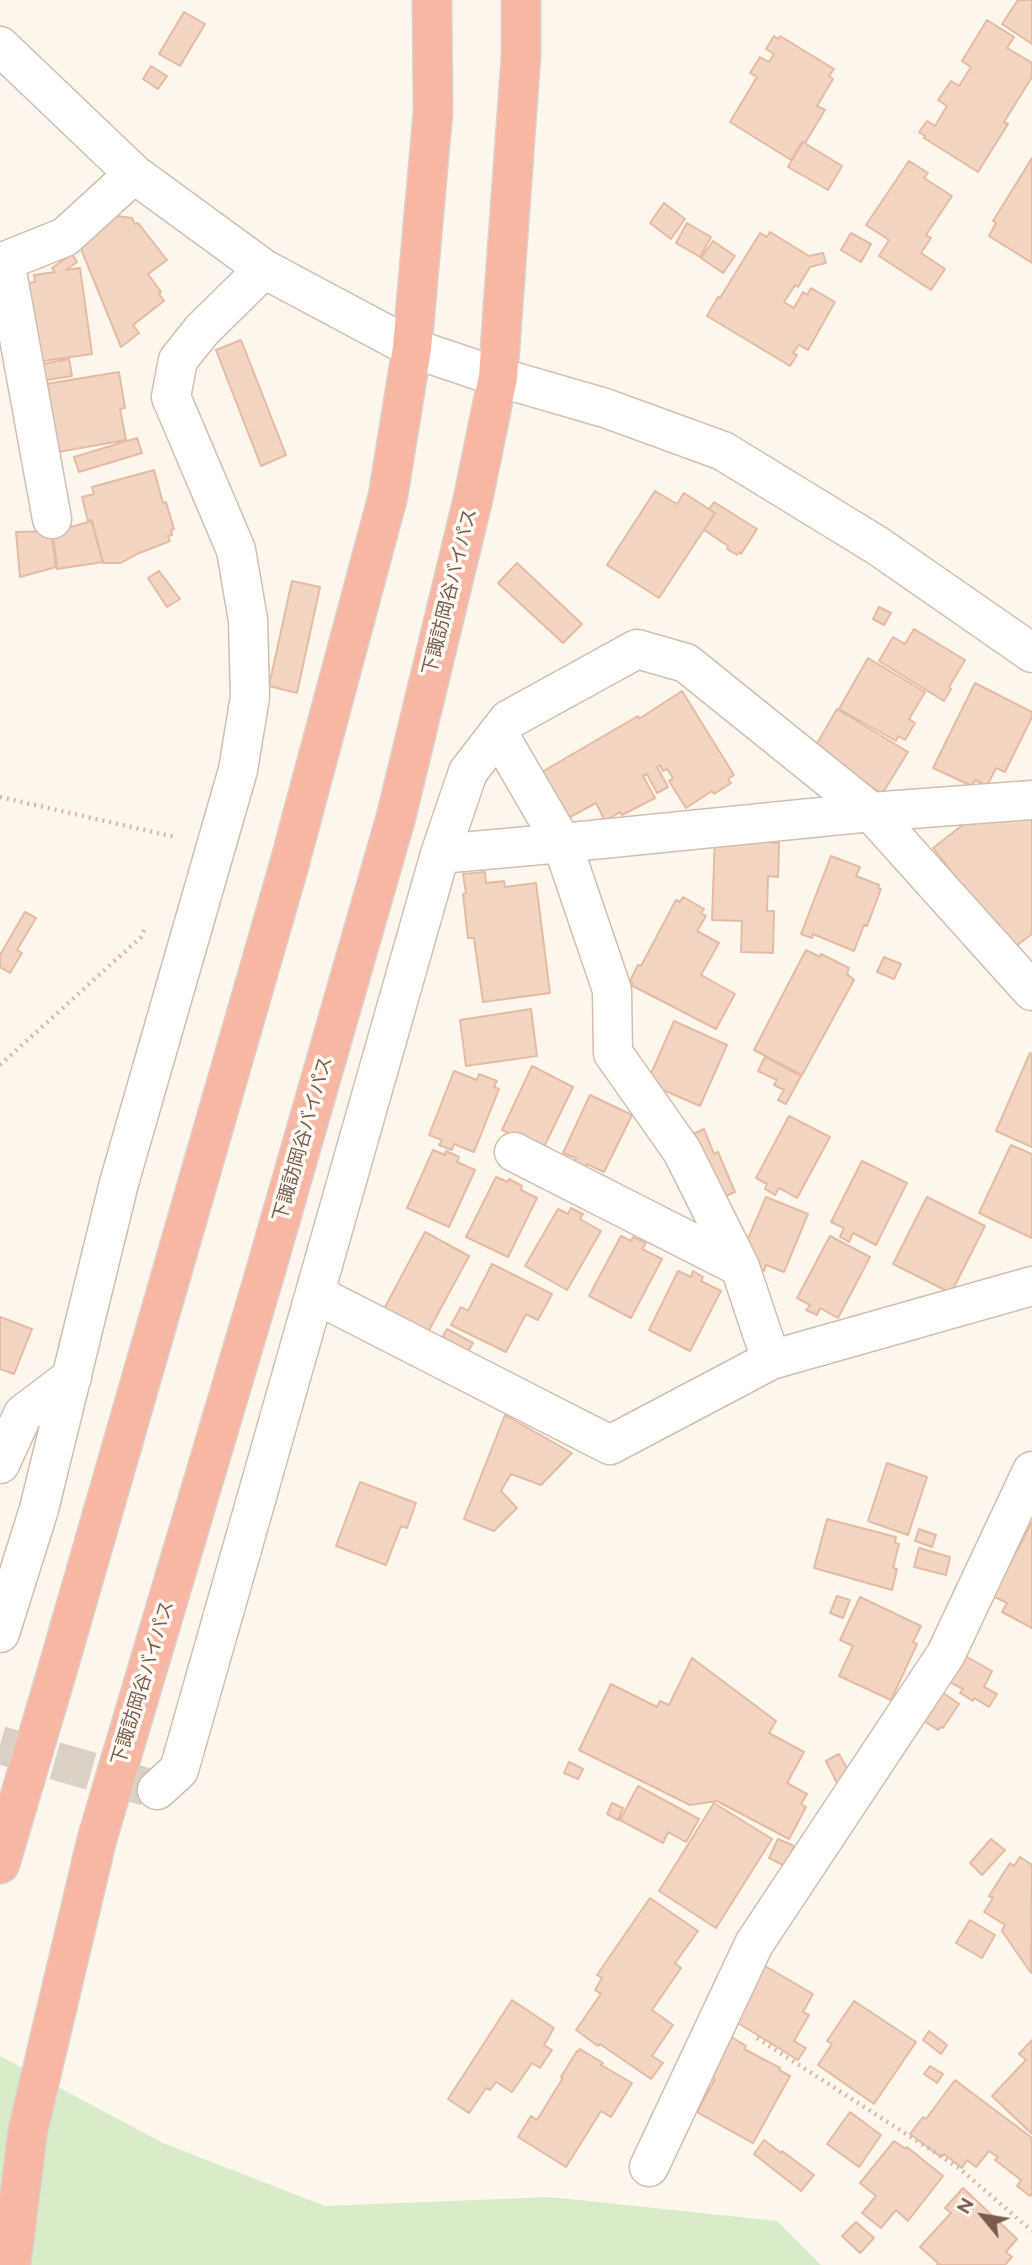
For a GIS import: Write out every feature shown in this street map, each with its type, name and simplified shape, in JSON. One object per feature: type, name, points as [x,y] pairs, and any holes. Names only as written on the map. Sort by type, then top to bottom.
[{"type":"highway","points":[[0,1864],[288,869],[388,496],[412,348],[433,112],[432,0]]},
{"type":"highway","name":"下諏訪岡谷バイパス","points":[[11,2265],[28,2130],[97,1839],[263,1280],[396,817],[473,499],[498,377],[521,57],[520,0]]},
{"type":"street","points":[[0,46],[134,174],[264,269],[412,348],[498,377],[605,408],[723,451],[878,546],[1032,653]]},
{"type":"street","points":[[52,519],[3,262],[65,237],[134,174]]},
{"type":"street","points":[[0,1633],[39,1510],[203,843],[237,770],[250,697],[248,620],[236,551],[171,397],[178,360],[202,330],[264,269]]},
{"type":"street","points":[[157,1790],[179,1770],[440,854],[468,772],[508,720],[637,649],[686,663],[871,812],[1032,990]]},
{"type":"street","points":[[498,733],[562,843],[612,990],[613,1053],[682,1151],[740,1267],[771,1360]]},
{"type":"street","points":[[440,854],[871,812],[1032,800]]},
{"type":"street","points":[[514,1152],[740,1267]]},
{"type":"street","points":[[315,1294],[610,1445],[771,1360],[1032,1286]]},
{"type":"street","points":[[0,1464],[23,1414],[72,1377]]},
{"type":"street","points":[[649,2167],[754,1944],[946,1654],[1032,1471]]},
{"type":"path","points":[[0,797],[203,843]]},
{"type":"path","points":[[0,1065],[141,937],[147,925]]},
{"type":"path","points":[[720,2015],[959,2168],[1032,2231]]},
{"type":"green space","points":[[0,2056],[163,2143],[325,2206],[551,2197],[777,2221],[821,2265],[0,2265]]},
{"type":"building","points":[[1018,0],[1032,0],[1032,44],[1002,24]]},
{"type":"building","points":[[184,12],[205,24],[180,66],[159,54]]},
{"type":"building","points":[[987,20],[1014,37],[1007,48],[1032,63],[1032,77],[1004,122],[1008,124],[978,172],[924,138],[919,132],[927,121],[935,126],[947,106],[938,100],[951,81],[959,86],[971,67],[962,61]]},
{"type":"building","points":[[774,36],[778,39],[780,36],[834,69],[829,76],[833,79],[817,106],[825,110],[791,160],[730,122],[757,77],[750,73],[760,57],[769,62],[774,54],[766,49]]},
{"type":"building","points":[[151,66],[167,76],[158,89],[143,79]]},
{"type":"building","points":[[803,142],[842,166],[828,190],[788,167]]},
{"type":"building","points":[[1032,158],[1032,263],[989,236],[996,223],[993,221]]},
{"type":"building","points":[[909,161],[928,173],[924,178],[952,196],[926,235],[931,238],[921,253],[945,269],[931,290],[879,256],[889,240],[866,225]]},
{"type":"building","points":[[664,203],[685,219],[671,239],[650,223]]},
{"type":"building","points":[[116,216],[132,218],[135,224],[138,223],[167,260],[148,274],[164,301],[133,325],[139,333],[121,347],[79,244]]},
{"type":"building","points":[[687,223],[711,237],[700,257],[676,243]]},
{"type":"building","points":[[770,232],[809,256],[823,253],[826,263],[810,267],[798,287],[795,285],[784,302],[794,308],[803,292],[807,295],[811,288],[835,302],[808,350],[799,345],[793,353],[797,355],[790,366],[707,316],[760,233],[767,237]]},
{"type":"building","points":[[851,233],[871,244],[861,262],[841,250]]},
{"type":"building","points":[[713,241],[735,256],[723,273],[701,258]]},
{"type":"building","points":[[72,254],[77,262],[66,270],[80,268],[92,354],[36,362],[28,283],[35,282],[34,275],[55,272],[52,268]]},
{"type":"building","points":[[241,340],[286,455],[261,466],[216,350]]},
{"type":"building","points":[[69,359],[72,376],[41,381],[38,365]]},
{"type":"building","points":[[119,372],[125,408],[120,409],[126,440],[58,452],[46,384]]},
{"type":"building","points":[[137,438],[142,453],[79,472],[74,457]]},
{"type":"building","points":[[154,470],[174,529],[171,530],[172,535],[168,536],[170,541],[121,563],[103,563],[82,497],[94,494],[92,487]]},
{"type":"building","points":[[655,491],[677,504],[684,493],[715,513],[659,598],[607,565]]},
{"type":"building","points":[[714,502],[757,529],[741,554],[739,552],[737,555],[727,549],[728,546],[704,530],[715,513],[709,509]]},
{"type":"building","points":[[92,521],[103,562],[57,569],[53,532]]},
{"type":"building","points":[[51,531],[56,567],[20,577],[16,532]]},
{"type":"building","points":[[517,563],[582,624],[563,643],[498,583]]},
{"type":"building","points":[[159,571],[180,599],[167,607],[148,578]]},
{"type":"building","points":[[292,581],[320,587],[297,693],[269,686]]},
{"type":"building","points":[[879,607],[891,613],[884,625],[873,619]]},
{"type":"building","points":[[914,629],[965,660],[944,701],[879,661],[893,637],[905,644]]},
{"type":"building","points":[[868,658],[925,692],[909,719],[915,723],[905,740],[898,736],[896,741],[839,709]]},
{"type":"building","points":[[975,683],[1032,712],[1005,772],[996,768],[987,786],[975,780],[972,786],[933,768]]},
{"type":"building","points":[[682,691],[734,775],[728,779],[731,783],[714,794],[712,791],[686,808],[669,781],[673,778],[667,769],[663,771],[660,765],[657,767],[668,787],[657,793],[647,774],[643,776],[655,798],[605,821],[596,803],[559,823],[535,776],[638,716],[639,719]]},
{"type":"building","points":[[837,709],[908,752],[882,794],[815,747]]},
{"type":"building","points":[[1032,817],[1032,934],[1012,949],[933,848],[969,820]]},
{"type":"building","points":[[715,837],[779,843],[778,877],[768,876],[767,911],[774,911],[773,953],[741,952],[742,921],[712,920]]},
{"type":"building","points":[[831,856],[860,867],[856,876],[879,885],[878,888],[881,889],[854,951],[813,934],[812,938],[801,934]]},
{"type":"building","points":[[485,872],[486,883],[504,881],[505,887],[536,883],[550,993],[483,1002],[474,938],[468,938],[463,874]]},
{"type":"building","points":[[683,897],[704,909],[701,913],[706,916],[697,931],[719,943],[701,975],[735,994],[716,1029],[631,985],[633,983],[630,981],[638,965],[641,966],[676,900],[680,902]]},
{"type":"building","points":[[25,912],[36,918],[17,950],[22,953],[10,973],[0,967],[0,955]]},
{"type":"building","points":[[806,950],[820,957],[821,954],[849,968],[847,974],[854,980],[802,1075],[754,1050]]},
{"type":"building","points":[[884,957],[901,964],[894,979],[877,972]]},
{"type":"building","points":[[531,1009],[537,1056],[466,1066],[460,1020]]},
{"type":"building","points":[[674,1021],[727,1045],[700,1106],[647,1083]]},
{"type":"building","points":[[1030,1053],[1032,1054],[1032,1147],[996,1131]]},
{"type":"building","points":[[765,1057],[801,1076],[786,1104],[778,1100],[784,1090],[774,1085],[777,1080],[758,1071]]},
{"type":"building","points":[[532,1066],[573,1087],[543,1149],[502,1130]]},
{"type":"building","points":[[454,1071],[477,1080],[479,1074],[497,1081],[494,1087],[499,1089],[474,1152],[454,1144],[452,1150],[439,1145],[442,1140],[429,1135]]},
{"type":"building","points":[[590,1095],[632,1115],[604,1172],[587,1164],[585,1168],[574,1162],[576,1158],[563,1153]]},
{"type":"building","points":[[789,1116],[830,1137],[797,1198],[779,1188],[775,1195],[765,1189],[767,1184],[756,1178]]},
{"type":"building","points":[[704,1129],[714,1154],[718,1152],[735,1192],[719,1199],[691,1135]]},
{"type":"building","points":[[1011,1145],[1032,1154],[1032,1238],[979,1213]]},
{"type":"building","points":[[433,1150],[445,1155],[446,1151],[459,1157],[457,1162],[475,1170],[449,1227],[407,1208]]},
{"type":"building","points":[[862,1161],[907,1183],[876,1245],[853,1233],[849,1242],[840,1237],[844,1228],[831,1222]]},
{"type":"building","points":[[496,1177],[508,1182],[509,1179],[522,1186],[521,1190],[537,1198],[508,1257],[466,1237]]},
{"type":"building","points":[[766,1197],[808,1214],[784,1272],[766,1265],[764,1271],[752,1266],[741,1255]]},
{"type":"building","points":[[927,1197],[985,1226],[951,1293],[893,1264]]},
{"type":"building","points":[[571,1208],[583,1214],[580,1219],[601,1231],[567,1290],[525,1266],[558,1209],[568,1214]]},
{"type":"building","points":[[425,1232],[469,1256],[428,1332],[384,1309]]},
{"type":"building","points":[[621,1236],[631,1241],[633,1237],[646,1243],[642,1249],[662,1259],[631,1318],[589,1296]]},
{"type":"building","points":[[830,1236],[870,1257],[838,1318],[820,1308],[817,1315],[806,1310],[810,1305],[797,1298]]},
{"type":"building","points":[[492,1264],[552,1294],[538,1320],[526,1314],[506,1352],[451,1325],[461,1307],[468,1311]]},
{"type":"building","points":[[678,1271],[691,1277],[693,1271],[703,1277],[701,1281],[721,1291],[690,1351],[649,1330]]},
{"type":"building","points":[[0,1317],[32,1329],[14,1374],[0,1369]]},
{"type":"building","points":[[447,1329],[473,1343],[465,1356],[440,1342]]},
{"type":"building","points":[[505,1415],[572,1453],[541,1485],[511,1474],[501,1491],[517,1508],[494,1531],[464,1519]]},
{"type":"building","points":[[887,1463],[927,1477],[908,1535],[868,1521]]},
{"type":"building","points":[[360,1482],[416,1503],[407,1528],[401,1526],[386,1565],[336,1546]]},
{"type":"building","points":[[827,1519],[896,1537],[895,1543],[899,1544],[893,1568],[897,1569],[892,1590],[814,1568]]},
{"type":"building","points":[[1032,1522],[1032,1628],[1002,1612],[1007,1603],[993,1596]]},
{"type":"building","points":[[919,1529],[936,1535],[932,1547],[915,1541]]},
{"type":"building","points":[[919,1548],[950,1557],[946,1575],[914,1567]]},
{"type":"building","points":[[837,1596],[850,1600],[843,1618],[830,1613]]},
{"type":"building","points":[[860,1597],[921,1626],[913,1642],[917,1644],[891,1700],[839,1676],[853,1646],[840,1640]]},
{"type":"building","points":[[960,1653],[992,1671],[984,1687],[997,1694],[989,1707],[960,1693],[963,1689],[944,1679]]},
{"type":"building","points":[[692,1658],[776,1721],[769,1733],[804,1752],[787,1783],[807,1794],[801,1804],[806,1807],[789,1839],[717,1801],[690,1805],[579,1750],[611,1684],[657,1707],[660,1701],[669,1705]]},
{"type":"building","points":[[938,1689],[959,1704],[943,1728],[938,1730],[924,1721]]},
{"type":"building","points":[[839,1754],[853,1779],[839,1787],[826,1761]]},
{"type":"building","points":[[569,1762],[583,1769],[578,1779],[564,1773]]},
{"type":"building","points":[[638,1786],[699,1819],[686,1842],[668,1832],[663,1843],[620,1820]]},
{"type":"building","points":[[612,1803],[623,1808],[618,1820],[607,1814]]},
{"type":"building","points":[[714,1803],[772,1839],[716,1928],[659,1891]]},
{"type":"building","points":[[778,1839],[794,1846],[785,1866],[769,1858]]},
{"type":"building","points":[[991,1839],[1005,1850],[982,1875],[970,1863]]},
{"type":"building","points":[[1020,1857],[1032,1865],[1031,1973],[1002,1931],[1005,1925],[984,1912],[993,1898],[989,1896],[1010,1863],[1014,1866]]},
{"type":"building","points":[[650,1898],[698,1931],[675,1963],[681,1968],[652,2010],[673,2025],[652,2056],[663,2063],[651,2079],[576,2030],[601,1994],[595,1990],[602,1978],[597,1975]]},
{"type":"building","points":[[970,1920],[995,1935],[982,1958],[956,1943]]},
{"type":"building","points":[[765,1966],[813,1994],[803,2012],[809,2015],[794,2041],[806,2048],[798,2060],[733,2020]]},
{"type":"building","points":[[512,2000],[554,2028],[544,2045],[552,2050],[540,2068],[532,2063],[512,2092],[496,2082],[490,2090],[486,2088],[469,2113],[448,2099]]},
{"type":"building","points":[[854,2001],[916,2042],[874,2104],[818,2065],[832,2044],[827,2041]]},
{"type":"building","points":[[929,2031],[947,2045],[941,2054],[923,2040]]},
{"type":"building","points":[[725,2033],[746,2046],[744,2049],[790,2076],[753,2143],[697,2112],[715,2079],[708,2075]]},
{"type":"building","points":[[1032,2040],[1032,2134],[992,2096],[1026,2060],[1019,2054]]},
{"type":"building","points":[[580,2049],[632,2083],[611,2117],[601,2111],[566,2167],[518,2137],[531,2116],[537,2120]]},
{"type":"building","points":[[930,2066],[943,2074],[937,2083],[924,2074]]},
{"type":"building","points":[[955,2080],[1032,2138],[1030,2196],[1017,2186],[1021,2180],[995,2160],[998,2157],[989,2151],[976,2167],[967,2160],[962,2168],[944,2154],[941,2157],[910,2134],[923,2117],[926,2119]]},
{"type":"building","points":[[850,2112],[881,2135],[859,2167],[827,2144]]},
{"type":"building","points":[[764,2140],[814,2175],[801,2191],[754,2154]]},
{"type":"building","points":[[894,2141],[906,2149],[907,2147],[943,2176],[908,2221],[896,2210],[881,2228],[862,2213],[876,2196],[860,2183]]},
{"type":"building","points":[[963,2188],[1017,2239],[1006,2252],[1012,2257],[1005,2265],[937,2265],[939,2264],[920,2247],[951,2213],[945,2208]]},
{"type":"building","points":[[856,2222],[874,2238],[860,2253],[842,2236]]},
{"type":"tunnel","points":[[0,1745],[157,1790]]}]
